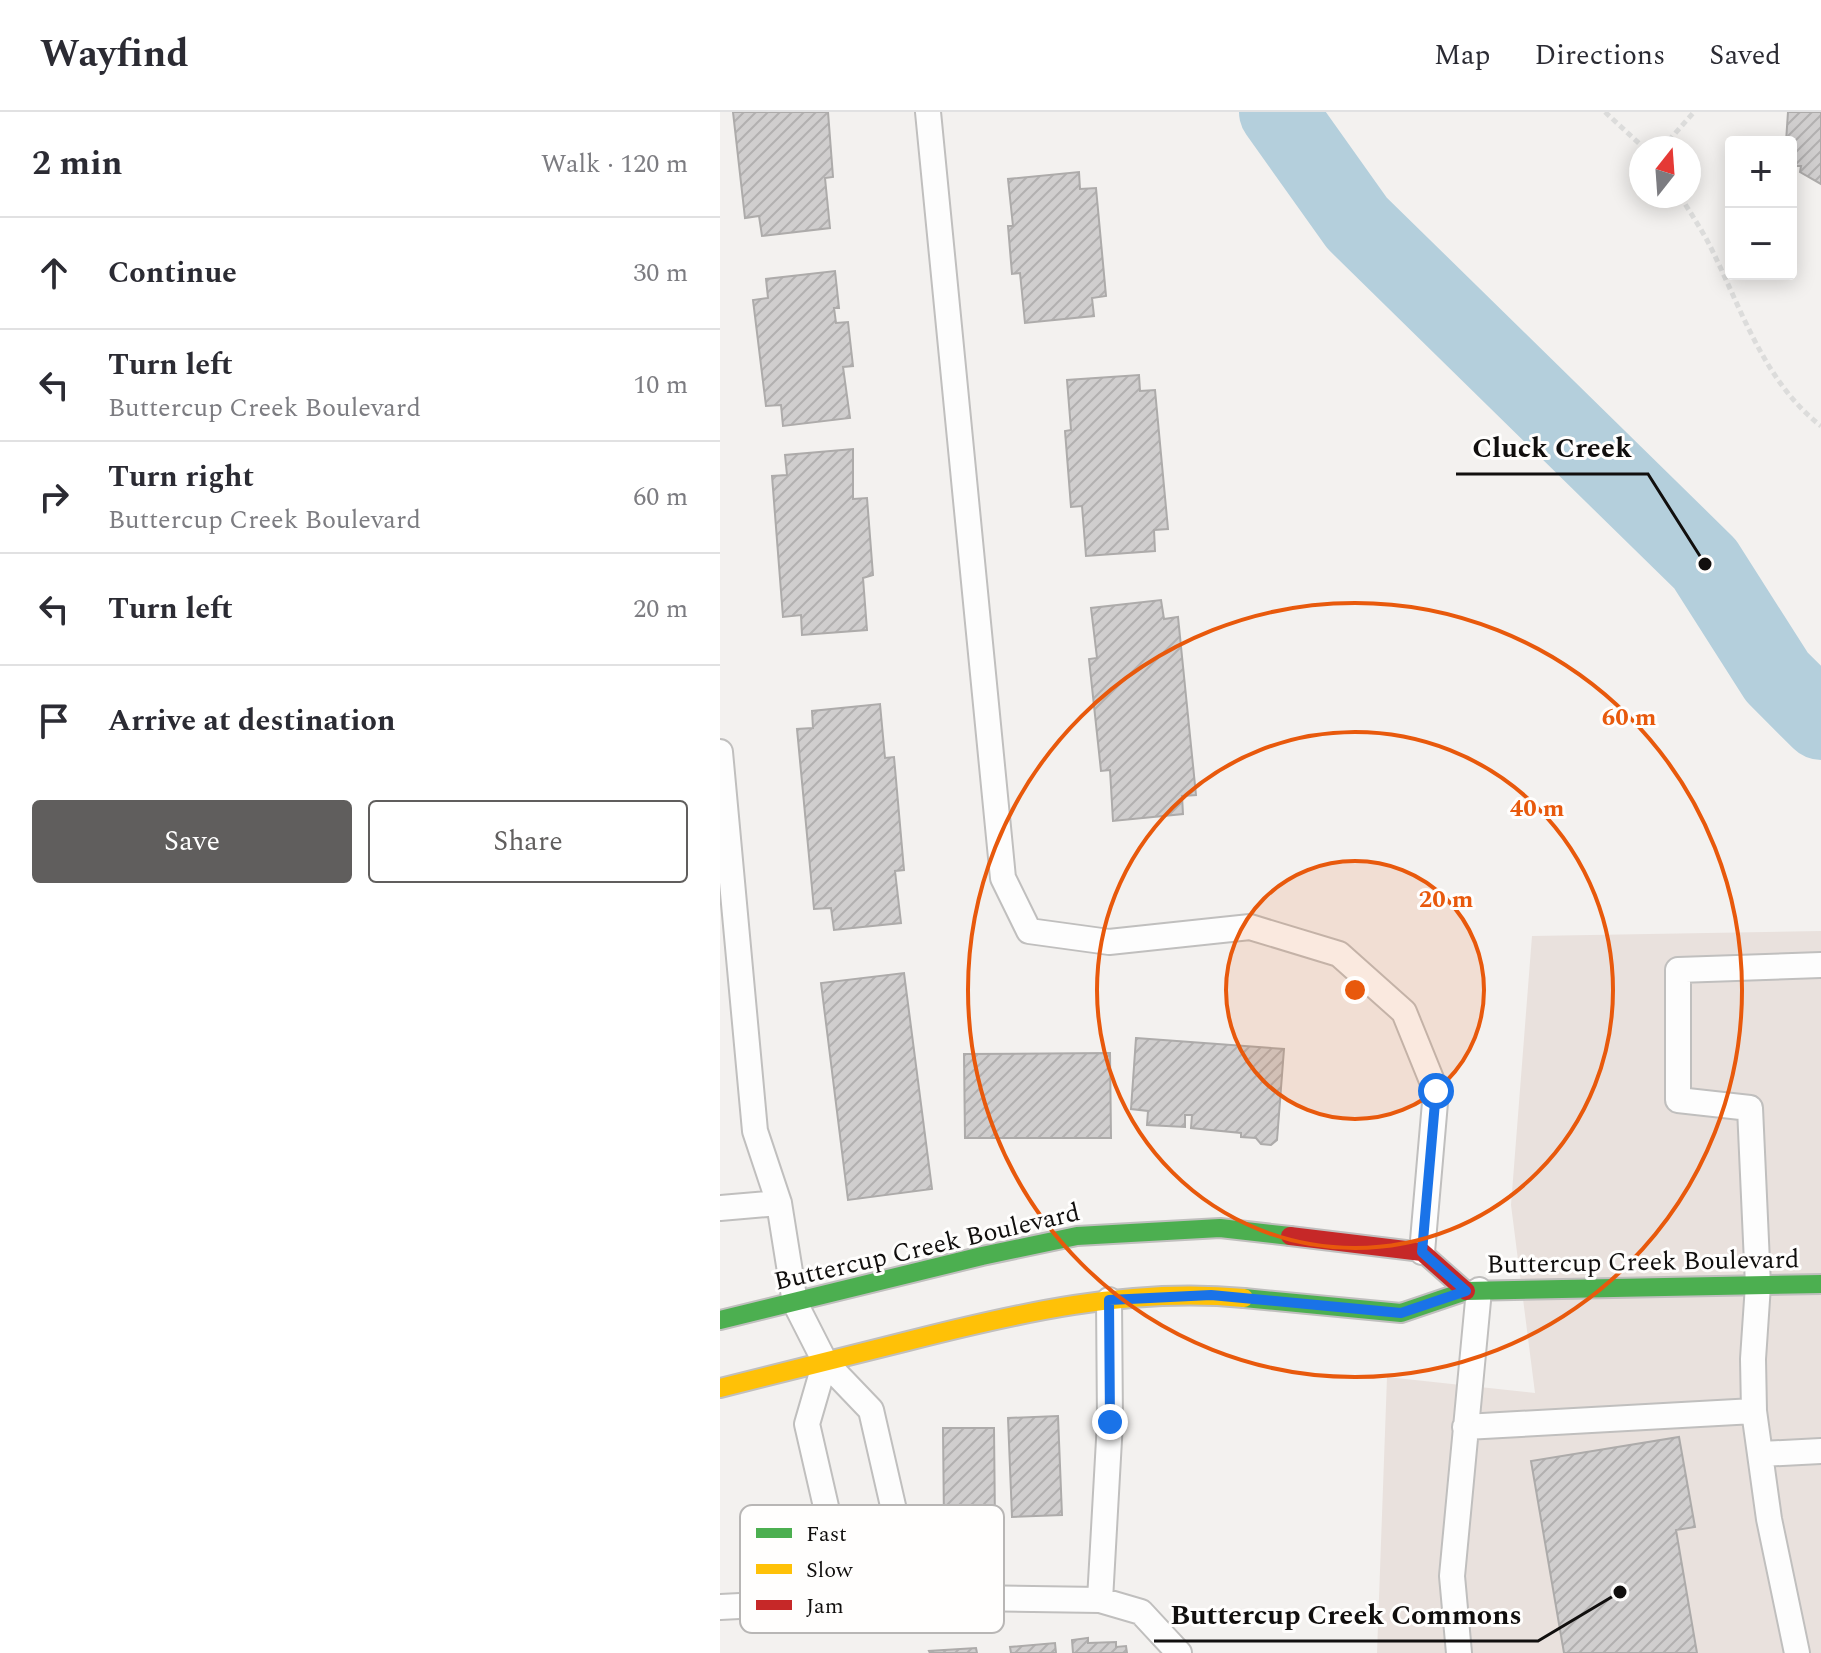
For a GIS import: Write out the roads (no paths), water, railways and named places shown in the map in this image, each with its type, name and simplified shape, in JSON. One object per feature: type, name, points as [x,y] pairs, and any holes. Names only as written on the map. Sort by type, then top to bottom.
[{"type":"street","name":"Buttercup Creek Boulevard","points":[[720,1320],[1077,1236],[1220,1228],[1422,1252],[1472,1291]]},
{"type":"street","name":"Buttercup Creek Boulevard","points":[[720,1388],[1014,1314],[1109,1300],[1211,1295],[1401,1313],[1472,1291],[1821,1284]]},
{"type":"lane","points":[[928,112],[1003,878],[1029,931],[1109,942],[1250,927],[1339,954],[1393,1002],[1404,1012],[1436,1091],[1422,1252]]},
{"type":"lane","points":[[720,752],[723,822],[755,1131],[779,1203],[795,1303],[825,1362],[871,1410],[893,1505]]},
{"type":"lane","points":[[1797,1653],[1769,1519],[1754,1411],[1753,1359],[1758,1285],[1750,1108],[1678,1100],[1678,970],[1821,965]]},
{"type":"lane","points":[[720,1208],[779,1203]]},
{"type":"lane","points":[[1459,1653],[1452,1576],[1465,1427],[1472,1291]]},
{"type":"lane","points":[[1100,1600],[1110,1422],[1109,1300]]},
{"type":"lane","points":[[825,1362],[807,1424],[826,1505]]},
{"type":"lane","points":[[1465,1427],[1754,1411]]},
{"type":"lane","points":[[1761,1454],[1821,1451]]},
{"type":"lane","points":[[1004,1598],[1100,1600],[1141,1612],[1179,1653]]},
{"type":"lane","points":[[720,1607],[740,1606]]},
{"type":"waterway","points":[[1278,112],[1357,223],[1705,564],[1777,677],[1821,721]]},
{"type":"place","name":"Cluck Creek","points":[[1705,564]]},
{"type":"place","name":"Buttercup Creek Commons","points":[[1620,1592]]}]
